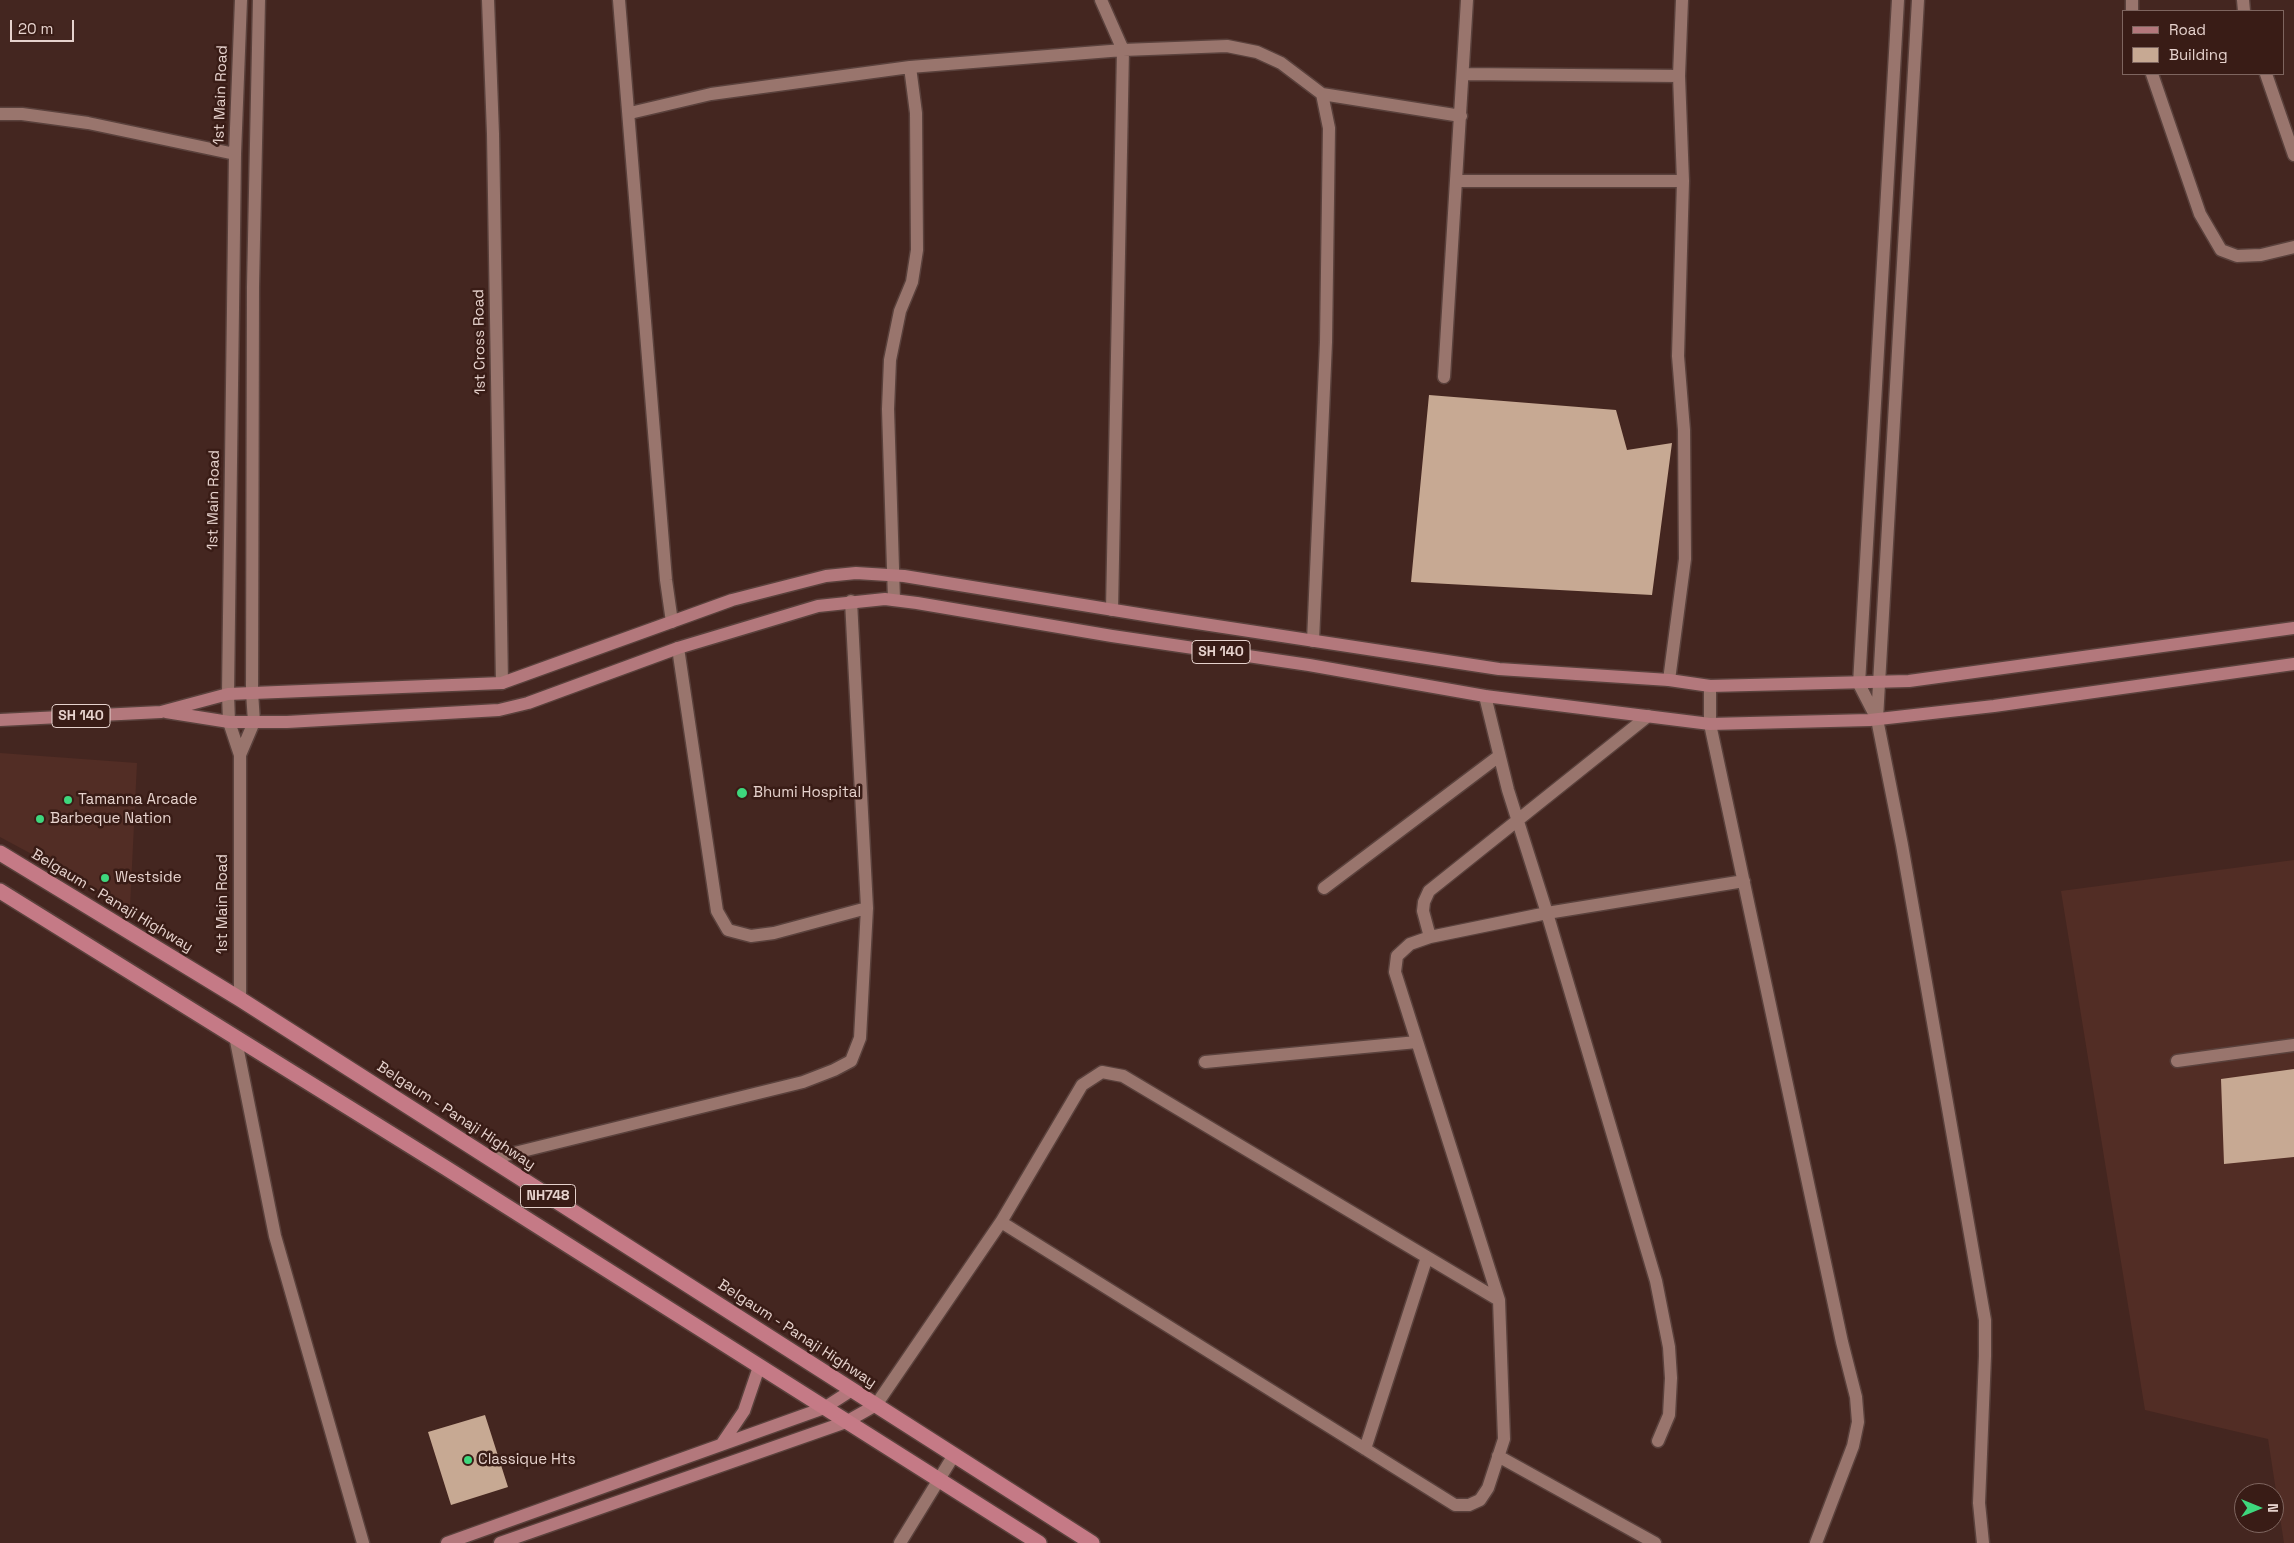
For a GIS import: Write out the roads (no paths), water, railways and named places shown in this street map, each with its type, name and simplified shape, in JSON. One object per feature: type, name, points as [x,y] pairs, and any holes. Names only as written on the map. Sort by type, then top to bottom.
[{"type":"highway","name":"Belgaum - Panaji Highway","points":[[0,853],[240,999],[1092,1543]]},
{"type":"highway","name":"NH748","points":[[0,892],[235,1036],[1039,1543]]},
{"type":"main road","name":"SH 140","points":[[161,712],[228,694],[502,683],[732,600],[826,576],[856,573],[894,575],[1499,669],[1669,680],[1710,686],[1859,684],[1919,680],[2294,628]]},
{"type":"main road","name":"SH 140","points":[[0,720],[161,712],[229,722],[287,722],[499,710],[528,703],[678,648],[818,606],[851,601],[894,600],[1112,636],[1308,665],[1485,696],[1710,724],[1877,719],[1994,706],[2294,664]]},
{"type":"main road","points":[[721,1445],[744,1412],[759,1367]]},
{"type":"main road","points":[[447,1543],[824,1408],[852,1390]]},
{"type":"main road","points":[[500,1543],[846,1422],[876,1405]]},
{"type":"street","name":"1st Main Road","points":[[240,999],[240,755],[229,722],[228,694],[235,154],[241,0]]},
{"type":"street","points":[[240,755],[254,722],[252,692],[253,287],[260,0]]},
{"type":"street","name":"1st Cross Road","points":[[488,0],[493,134],[502,683]]},
{"type":"street","points":[[620,0],[666,580],[672,622]]},
{"type":"street","points":[[1101,0],[1123,50],[1112,610]]},
{"type":"street","points":[[1444,377],[1467,0]]},
{"type":"street","points":[[1669,680],[1685,559],[1684,430],[1678,356],[1683,181],[1679,76],[1682,0]]},
{"type":"street","points":[[1877,719],[1859,684],[1898,0]]},
{"type":"street","points":[[1918,0],[1877,719],[1902,845],[1985,1320],[1986,1356],[1979,1503],[1983,1543]]},
{"type":"street","points":[[630,113],[711,94],[910,67],[1123,50],[1227,46],[1257,52],[1281,63],[1322,94],[1461,116]]},
{"type":"street","points":[[894,600],[888,409],[890,360],[900,312],[912,282],[917,250],[916,113],[910,67]]},
{"type":"street","points":[[1463,74],[1679,76]]},
{"type":"street","points":[[2152,75],[2200,214],[2221,250],[2237,256],[2261,255],[2294,247]]},
{"type":"street","points":[[2266,75],[2294,155]]},
{"type":"street","points":[[1314,641],[1326,342],[1329,128],[1322,94]]},
{"type":"street","points":[[0,114],[22,114],[88,123],[235,154]]},
{"type":"street","points":[[1456,180],[1683,181]]},
{"type":"street","points":[[490,1159],[804,1082],[851,1061],[860,1038],[867,908],[851,601]]},
{"type":"street","points":[[678,648],[717,911],[728,930],[751,936],[774,933],[867,908]]},
{"type":"street","points":[[1710,686],[1710,724],[1842,1342],[1856,1397],[1858,1422],[1853,1446],[1816,1543]]},
{"type":"street","points":[[1485,696],[1517,821],[1547,913],[1656,1281],[1669,1347],[1671,1378],[1669,1415],[1658,1441]]},
{"type":"street","points":[[1430,937],[1423,911],[1424,902],[1429,891],[1648,716]]},
{"type":"street","points":[[1324,888],[1500,756]]},
{"type":"street","points":[[1001,1222],[1455,1505],[1469,1505],[1480,1500],[1488,1488],[1504,1439],[1499,1300],[1395,972],[1397,956],[1410,944],[1430,937],[1547,913],[1744,881]]},
{"type":"street","points":[[235,1036],[275,1236],[363,1543]]},
{"type":"street","points":[[1205,1062],[1417,1042]]},
{"type":"street","points":[[2177,1061],[2294,1044]]},
{"type":"street","points":[[876,1405],[1001,1222],[1082,1085],[1102,1072],[1123,1076],[1499,1300]]},
{"type":"street","points":[[1365,1449],[1427,1257]]},
{"type":"street","points":[[900,1543],[954,1455]]},
{"type":"street","points":[[1498,1456],[1655,1543]]},
{"type":"place","name":"Bhumi Hospital","points":[[742,793]]},
{"type":"place","name":"Tamanna Arcade","points":[[68,800]]},
{"type":"place","name":"Barbeque Nation","points":[[40,819]]},
{"type":"place","name":"Westside","points":[[105,878]]},
{"type":"place","name":"Classique Hts","points":[[468,1460]]}]
